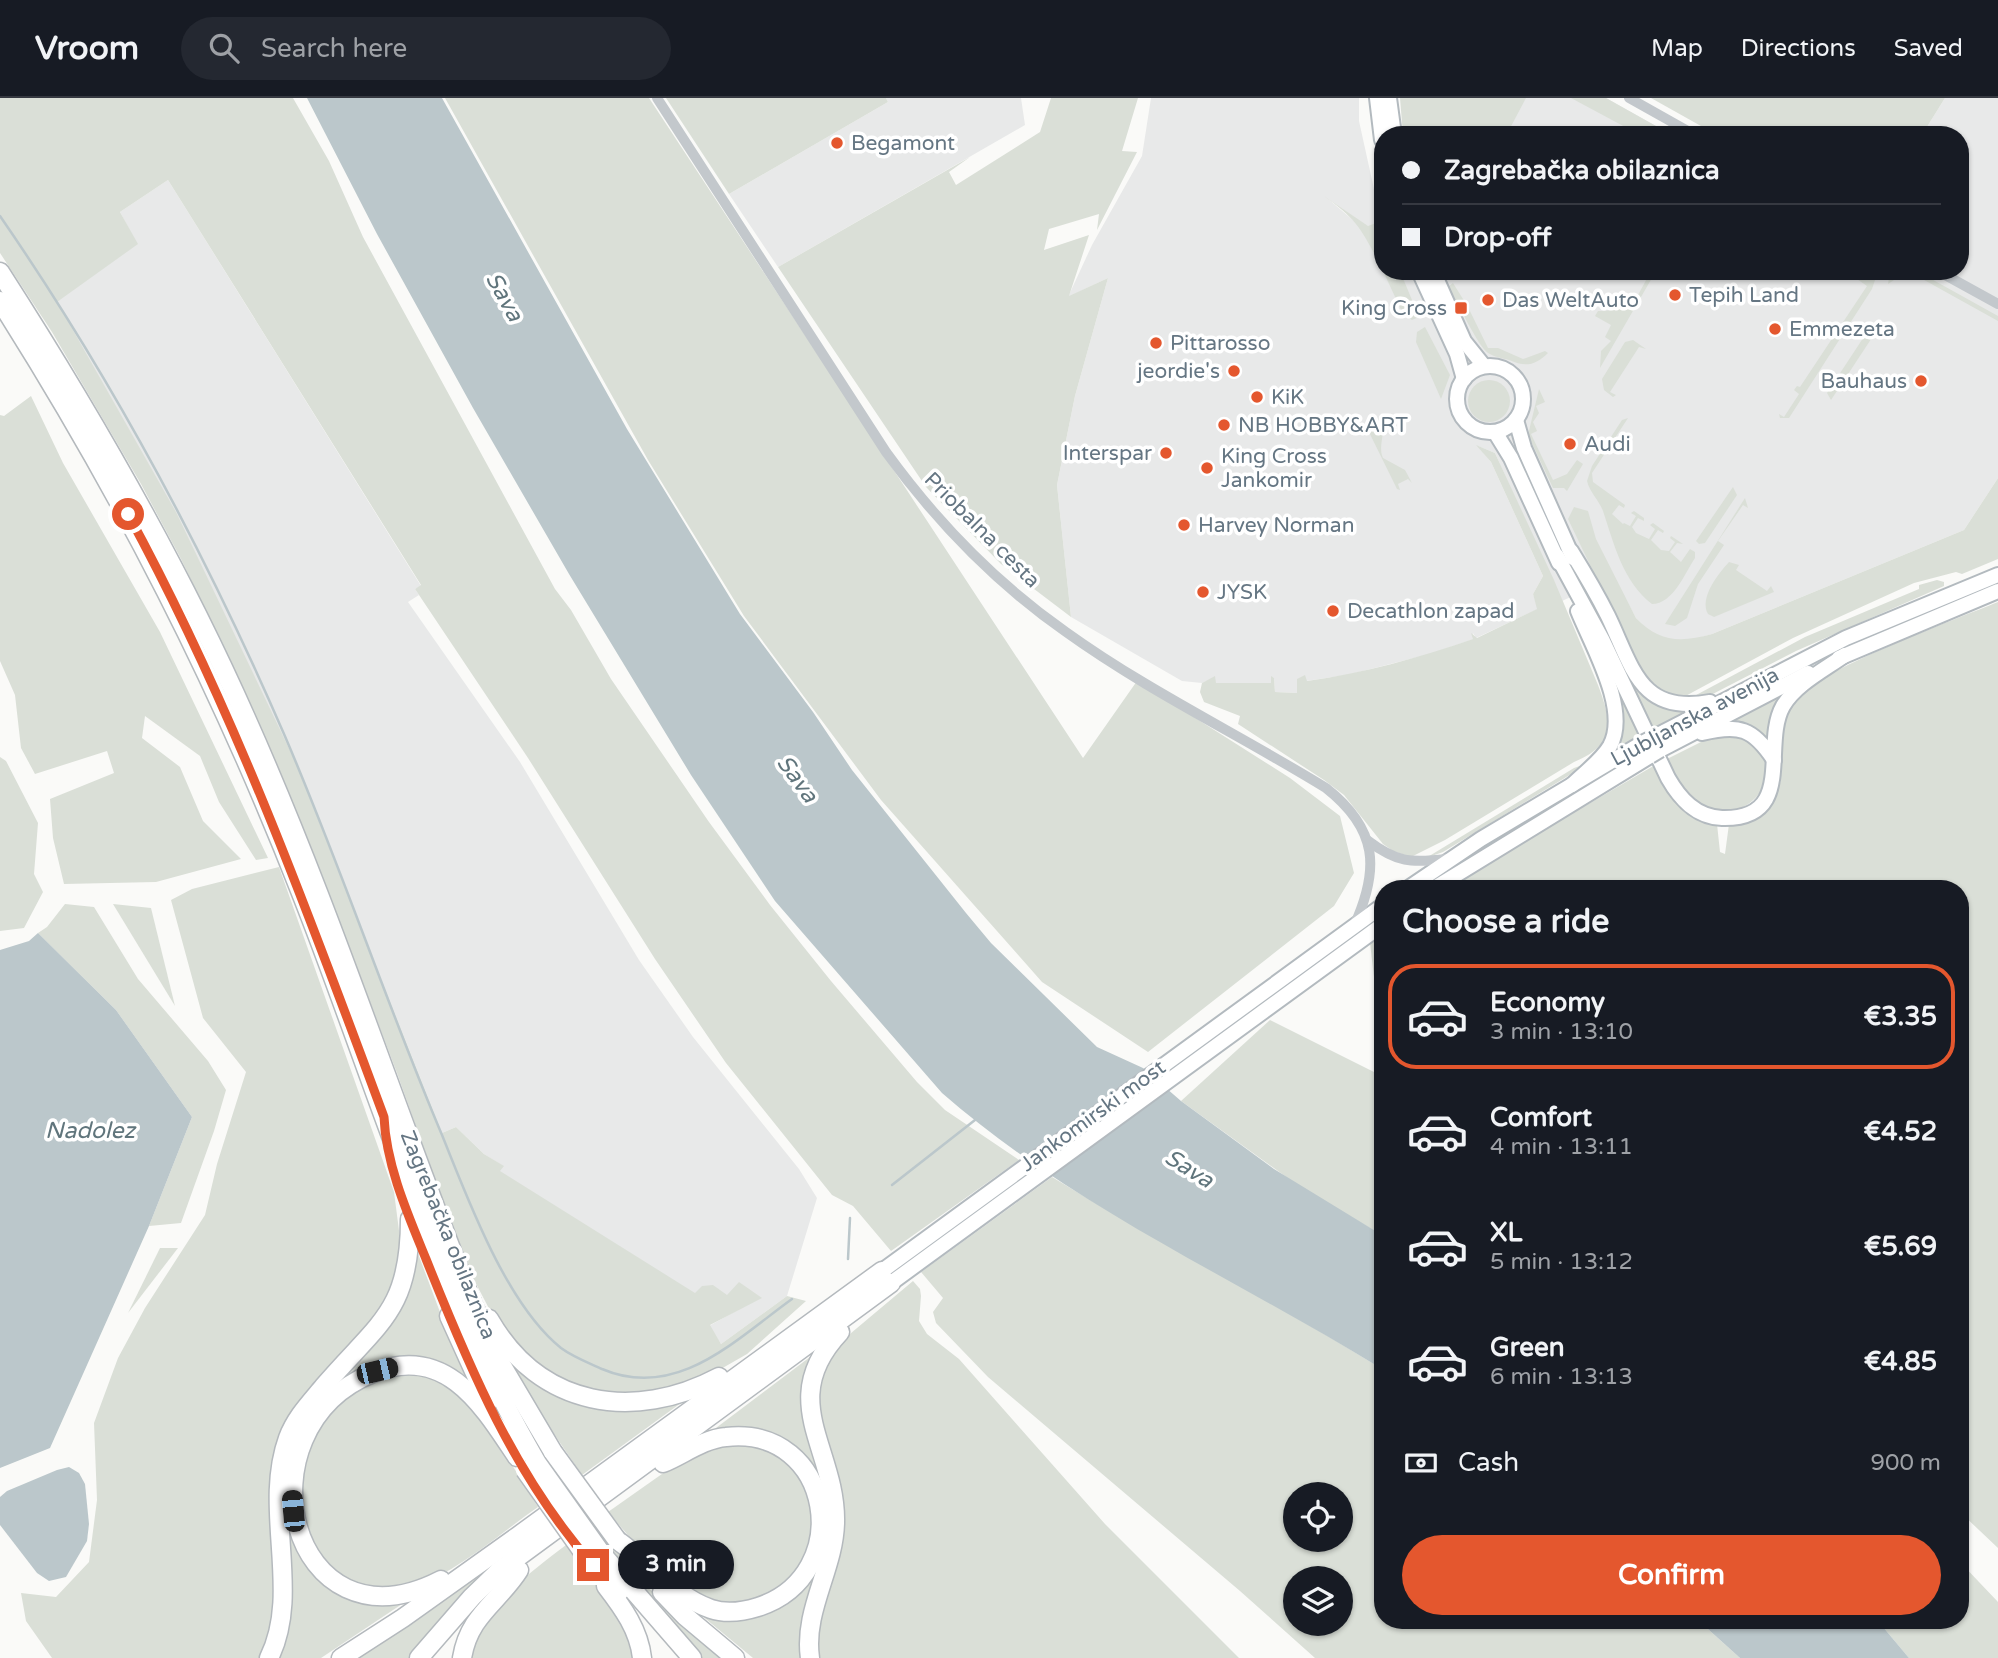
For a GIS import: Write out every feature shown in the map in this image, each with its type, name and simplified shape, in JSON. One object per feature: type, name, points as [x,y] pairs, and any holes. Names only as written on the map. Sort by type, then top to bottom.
[{"type":"highway","name":"Zagrebačka obilaznica","points":[[0,272],[128,482],[175,569],[229,679],[319,894],[473,1305],[501,1364],[553,1452],[617,1540]]},
{"type":"highway","name":"Zagrebačka obilaznica","points":[[0,301],[117,495],[215,687],[304,901],[417,1212],[459,1312],[505,1409],[526,1464]]},
{"type":"highway","points":[[384,1117],[385,1138],[410,1219],[468,1363],[526,1464]]},
{"type":"highway","points":[[420,1167],[491,1323],[527,1365],[562,1389],[600,1401],[639,1403],[661,1400],[696,1390],[784,1352]]},
{"type":"highway","points":[[270,1658],[281,1614],[278,1495],[284,1452],[299,1415],[372,1336],[394,1304],[408,1265],[410,1219]]},
{"type":"highway","points":[[341,1658],[885,1281]]},
{"type":"highway","points":[[810,1658],[813,1612],[828,1566],[835,1526],[833,1495],[812,1423],[812,1381],[819,1358],[827,1346],[885,1281]]},
{"type":"highway","points":[[429,1658],[492,1593],[519,1570],[750,1397],[784,1352]]},
{"type":"highway","points":[[419,1658],[472,1597],[499,1571],[657,1453],[784,1352]]},
{"type":"highway","points":[[457,1579],[443,1579],[405,1596],[375,1598],[343,1589],[329,1579],[301,1542],[293,1511],[293,1472],[302,1441],[328,1401],[352,1383],[377,1371],[416,1367],[441,1372],[464,1386],[526,1464],[594,1560],[638,1637],[642,1658]]},
{"type":"highway","points":[[617,1540],[643,1559],[682,1596],[713,1609],[737,1612],[764,1605],[793,1587],[806,1572],[820,1538],[820,1509],[808,1474],[786,1450],[761,1438],[725,1437],[704,1442],[663,1464]]},
{"type":"highway","points":[[617,1540],[685,1616],[735,1658]]},
{"type":"highway","points":[[594,1560],[682,1658]]},
{"type":"highway","points":[[594,1560],[692,1658]]},
{"type":"highway","points":[[462,1658],[467,1636],[474,1624],[519,1570]]},
{"type":"main road","points":[[1377,98],[1380,126]]},
{"type":"main road","points":[[1390,98],[1393,126]]},
{"type":"main road","points":[[1423,280],[1457,354],[1464,379]]},
{"type":"main road","points":[[1437,280],[1464,341],[1484,366]]},
{"type":"main road","points":[[1484,366],[1508,370],[1520,384],[1522,407],[1516,420],[1495,432],[1475,428],[1461,415],[1457,394],[1464,379],[1473,370],[1484,366]]},
{"type":"main road","points":[[1516,420],[1611,693],[1617,720],[1608,748],[1572,785]]},
{"type":"main road","points":[[1495,432],[1564,554],[1668,778],[1691,807],[1718,817],[1738,816],[1754,810],[1772,788],[1776,727],[1783,706],[1796,690],[1845,655]]},
{"type":"main road","points":[[1564,554],[1608,616],[1631,665],[1651,693],[1666,702],[1681,706],[1721,701]]},
{"type":"main road","name":"Ljubljanska avenija","points":[[1447,880],[1721,701],[1846,638],[1998,575]]},
{"type":"main road","name":"Ljubljanska avenija","points":[[1420,880],[1572,785],[1652,746],[1682,738],[1845,655],[1998,591]]},
{"type":"main road","points":[[1682,738],[1720,729],[1738,729],[1758,738],[1774,760]]},
{"type":"main road","points":[[1353,926],[1374,912]]},
{"type":"main road","name":"Jankomirski most","points":[[885,1281],[902,1256],[1353,926]]},
{"type":"main road","name":"Jankomirski most","points":[[885,1281],[912,1268],[1374,931]]},
{"type":"street","name":"Priobalna cesta","points":[[657,98],[886,452],[915,492],[954,535],[1027,603],[1066,633],[1131,675],[1326,788],[1353,813],[1367,840],[1371,874],[1369,891],[1353,926]]},
{"type":"street","points":[[1629,98],[1679,126]]},
{"type":"street","points":[[1954,280],[1998,304]]},
{"type":"street","name":"Priobalna cesta","points":[[1367,840],[1385,854],[1410,862],[1450,859]]},
{"type":"shaded area","points":[[0,98],[293,98],[329,161],[363,237],[555,589],[571,610],[611,679],[709,822],[770,905],[831,981],[917,1082],[945,1110],[1019,1160],[891,1251],[853,1206],[832,1195],[726,1063],[655,959],[528,758],[415,589],[421,585],[168,180],[120,212],[138,244],[57,302],[176,512],[296,763],[442,1133],[456,1127],[484,1154],[504,1166],[500,1171],[695,1293],[702,1286],[713,1285],[727,1295],[739,1282],[762,1298],[710,1325],[721,1344],[787,1296],[806,1301],[747,1354],[693,1385],[619,1398],[548,1376],[495,1320],[472,1276],[315,857],[279,769],[181,559],[141,484],[52,332],[0,253]]},
{"type":"shaded area","points":[[445,98],[649,98],[1083,758],[1137,681],[1290,778],[1340,816],[1354,873],[1334,906],[1148,1052],[1042,982],[881,800],[744,616],[648,460]]},
{"type":"shaded area","points":[[666,98],[886,98],[888,102],[729,194]]},
{"type":"shaded area","points":[[886,98],[1021,98],[1025,125],[778,267],[729,194],[888,102]]},
{"type":"shaded area","points":[[1051,98],[1138,98],[1122,151],[1137,152],[1097,230],[1099,214],[1049,229],[1044,250],[1089,235],[1069,296],[1108,278],[1075,396],[1057,485],[1071,617],[1001,564],[926,487],[778,267],[970,157],[949,172],[956,185],[1040,132]]},
{"type":"shaded area","points":[[1151,98],[1359,98],[1359,121],[1374,189],[1374,224],[1368,227],[1327,198],[1361,227],[1374,253],[1374,280],[1969,280],[1969,126],[1928,126],[1945,98],[1998,98],[1998,478],[1964,530],[1712,634],[1689,641],[1671,641],[1649,631],[1636,618],[1614,577],[1562,601],[1495,453],[1478,446],[1491,462],[1543,576],[1533,594],[1538,609],[1476,638],[1473,633],[1474,639],[1430,654],[1347,675],[1306,681],[1297,693],[1275,692],[1274,678],[1271,677],[1271,683],[1215,683],[1215,677],[1202,683],[1182,681],[1071,617],[1057,485],[1075,396],[1108,278],[1068,297],[1092,245],[1142,156]]},
{"type":"shaded area","points":[[1400,98],[1526,98],[1511,126],[1402,126]]},
{"type":"shaded area","points":[[1508,98],[1606,98],[1656,126],[1493,126]]},
{"type":"shaded area","points":[[1571,98],[1606,98],[1656,126],[1623,126]]},
{"type":"shaded area","points":[[1651,98],[1945,98],[1928,126],[1701,126]]},
{"type":"shaded area","points":[[168,180],[421,586],[415,589],[419,595],[408,602],[520,762],[639,960],[693,1037],[799,1169],[817,1198],[787,1296],[721,1344],[709,1326],[761,1297],[695,1294],[499,1171],[503,1166],[484,1154],[456,1127],[442,1133],[296,763],[240,650],[56,302],[137,244],[120,212]]},
{"type":"shaded area","points":[[1324,196],[1368,226],[1374,224],[1374,254],[1362,232],[1344,211]]},
{"type":"shaded area","points":[[1387,280],[1404,280],[1419,317],[1412,320],[1403,314]]},
{"type":"shaded area","points":[[1646,280],[1651,280],[1600,368],[1601,351],[1611,341],[1605,337],[1611,325],[1595,316],[1598,311],[1618,307],[1632,292],[1638,295]]},
{"type":"shaded area","points":[[1858,280],[1875,280],[1872,289],[1789,418],[1780,418],[1779,414],[1784,417],[1799,394],[1794,390],[1797,386],[1800,387],[1867,286]]},
{"type":"shaded area","points":[[1924,280],[1933,280],[1998,316],[1998,321]]},
{"type":"shaded area","points":[[1453,283],[1488,348],[1498,348],[1523,359],[1545,351],[1548,353],[1534,363],[1520,364],[1488,353],[1448,287]]},
{"type":"shaded area","points":[[1873,323],[1879,327],[1831,400],[1827,393]]},
{"type":"shaded area","points":[[1425,327],[1450,375],[1441,399],[1416,342],[1417,332]]},
{"type":"shaded area","points":[[1633,340],[1646,349],[1639,347],[1610,392],[1616,395],[1613,397],[1604,390],[1602,379],[1625,342]]},
{"type":"shaded area","points":[[1489,380],[1504,386],[1510,401],[1504,416],[1489,422],[1474,416],[1468,401],[1474,386]]},
{"type":"shaded area","points":[[1539,389],[1545,402],[1536,406],[1539,413],[1533,422],[1537,431],[1531,434],[1553,480],[1567,474],[1577,460],[1583,464],[1567,491],[1564,488],[1553,488],[1528,435]]},
{"type":"shaded area","points":[[31,396],[63,463],[160,632],[268,858],[256,860],[219,802],[200,756],[145,716],[142,738],[180,767],[203,821],[241,859],[156,882],[64,884],[53,838],[50,799],[114,773],[107,751],[35,774],[21,748],[15,695],[0,661],[0,415],[4,416]]},
{"type":"shaded area","points":[[1378,418],[1383,427],[1383,458],[1405,470],[1412,483],[1408,479],[1398,484],[1400,490],[1397,489],[1366,426],[1367,424],[1370,429],[1380,424]]},
{"type":"shaded area","points":[[1628,418],[1592,473],[1593,482],[1625,505],[1624,508],[1619,505],[1612,514],[1623,524],[1630,526],[1636,516],[1631,513],[1634,511],[1644,518],[1644,521],[1638,518],[1632,527],[1636,533],[1649,539],[1655,529],[1650,525],[1653,523],[1664,531],[1663,533],[1658,530],[1651,540],[1661,550],[1669,551],[1675,542],[1671,536],[1683,544],[1677,543],[1670,552],[1681,562],[1690,549],[1695,552],[1695,558],[1683,579],[1666,599],[1659,603],[1652,604],[1642,595],[1627,574],[1603,511],[1587,481],[1592,466],[1622,420]]},
{"type":"shaded area","points":[[1476,445],[1495,453],[1554,580],[1603,698],[1608,721],[1607,731],[1604,740],[1588,755],[1445,840],[1411,857],[1393,851],[1383,844],[1344,795],[1238,724],[1240,716],[1204,702],[1200,692],[1202,683],[1215,676],[1216,683],[1271,683],[1271,676],[1274,678],[1275,692],[1297,693],[1297,679],[1305,675],[1307,681],[1411,659],[1473,639],[1471,633],[1477,638],[1537,609],[1533,594],[1543,576],[1491,462]]},
{"type":"shaded area","points":[[1998,478],[1998,559],[1962,574],[1956,572],[1914,583],[1793,638],[1680,699],[1653,687],[1638,665],[1568,519],[1574,507],[1588,511],[1596,539],[1636,618],[1662,636],[1690,639],[1712,634],[1964,530]]},
{"type":"shaded area","points":[[1733,487],[1737,495],[1705,543],[1699,544],[1696,541]]},
{"type":"shaded area","points":[[1745,498],[1748,508],[1743,505],[1718,541],[1724,545],[1698,584],[1687,618],[1675,626],[1665,624]]},
{"type":"shaded area","points":[[1729,562],[1739,565],[1736,570],[1767,591],[1771,586],[1774,592],[1714,617],[1708,614],[1706,601],[1715,580]]},
{"type":"shaded area","points":[[1937,580],[1944,582],[1944,586],[1796,651],[1705,698],[1683,702],[1805,637],[1919,589],[1919,585]]},
{"type":"shaded area","points":[[1998,602],[1998,1548],[1969,1521],[1969,880],[1461,880],[1553,821],[1585,806],[1655,765],[1679,804],[1695,817],[1717,824],[1720,852],[1725,854],[1729,824],[1762,809],[1777,793],[1781,774],[1779,734],[1784,715],[1791,703],[1806,689],[1828,676],[1888,647]]},
{"type":"shaded area","points":[[1595,607],[1633,677],[1693,709],[1653,731]]},
{"type":"shaded area","points":[[1582,610],[1642,737],[1606,759],[1619,734]]},
{"type":"shaded area","points":[[1791,689],[1771,746],[1724,723]]},
{"type":"shaded area","points":[[1715,735],[1743,735],[1760,746],[1768,761],[1767,778],[1759,793],[1746,805],[1729,812],[1709,810],[1684,794],[1665,760]]},
{"type":"shaded area","points":[[1657,740],[1660,744],[1441,880],[1430,880]]},
{"type":"shaded area","points":[[0,757],[6,761],[38,823],[34,874],[43,892],[24,928],[0,931]]},
{"type":"shaded area","points":[[1591,762],[1443,852],[1426,858],[1574,768]]},
{"type":"shaded area","points":[[279,867],[394,1192],[401,1246],[398,1271],[389,1296],[373,1323],[298,1407],[274,1622],[263,1658],[52,1658],[26,1621],[21,1593],[56,1597],[89,1562],[97,1500],[94,1423],[118,1358],[145,1308],[205,1215],[217,1164],[246,1072],[203,1018],[171,900],[192,889]]},
{"type":"shaded area","points":[[65,904],[94,907],[138,979],[208,1061],[226,1090],[181,1223],[149,1226],[192,1117],[116,1010],[38,933],[47,927]]},
{"type":"shaded area","points":[[113,904],[151,908],[175,1006]]},
{"type":"shaded area","points":[[1374,940],[1374,977],[1370,943]]},
{"type":"shaded area","points":[[1270,1020],[1374,1072],[1374,1230],[1303,1189],[1181,1101]]},
{"type":"shaded area","points":[[1052,1177],[1374,1364],[1374,1629],[1708,1629],[1740,1658],[1315,1658],[1290,1636],[1353,1636],[1353,1566],[1283,1566],[1283,1629],[988,1377],[936,1323],[933,1312],[943,1298],[921,1272]]},
{"type":"shaded area","points":[[414,1243],[449,1336],[476,1392],[458,1377],[361,1372],[309,1415],[378,1339]]},
{"type":"shaded area","points":[[160,1248],[178,1248],[128,1313]]},
{"type":"shaded area","points":[[913,1281],[920,1289],[919,1321],[927,1334],[959,1359],[1105,1524],[1239,1658],[817,1658],[818,1627],[830,1583],[818,1423],[820,1370],[838,1344]]},
{"type":"shaded area","points":[[810,1357],[804,1381],[803,1402],[810,1440],[827,1495],[829,1517],[825,1553],[806,1621],[804,1658],[753,1658],[695,1610],[745,1616],[783,1603],[810,1575],[823,1539],[824,1501],[810,1466],[783,1441],[740,1430],[704,1437]]},
{"type":"shaded area","points":[[509,1360],[550,1392],[570,1402],[591,1407],[634,1409],[685,1400],[582,1475]]},
{"type":"shaded area","points":[[411,1374],[446,1384],[467,1402],[490,1430],[538,1507],[475,1554],[424,1583],[398,1589],[364,1589],[337,1574],[315,1556],[301,1505],[301,1477],[307,1451],[318,1427],[335,1406],[356,1390],[382,1379]]},
{"type":"shaded area","points":[[747,1440],[791,1461],[815,1505],[810,1557],[771,1598],[730,1606],[691,1596],[644,1554],[608,1512],[696,1450]]},
{"type":"shaded area","points":[[287,1516],[302,1554],[326,1584],[360,1602],[402,1604],[321,1658],[277,1658]]},
{"type":"shaded area","points":[[592,1524],[644,1584],[724,1658],[700,1658],[588,1526]]},
{"type":"shaded area","points":[[524,1540],[458,1599],[409,1658],[355,1658]]},
{"type":"shaded area","points":[[566,1545],[603,1592],[626,1628],[634,1658],[468,1658],[483,1624],[507,1594]]},
{"type":"shaded area","points":[[1969,1571],[1998,1602],[1998,1658],[1909,1658],[1885,1629],[1969,1629]]},
{"type":"water","name":"Sava","points":[[307,98],[442,98],[627,429],[740,614],[813,712],[852,770],[966,913],[991,943],[1097,1047],[1143,1068],[1181,1101],[1274,1169],[1374,1230],[1374,1364],[1100,1207],[993,1134],[942,1093],[775,901],[691,775],[569,574],[377,234]]},
{"type":"water","name":"Nadolez","points":[[38,933],[116,1010],[192,1117],[149,1226],[50,1448],[0,1468],[0,950],[29,941]]},
{"type":"water","points":[[69,1467],[79,1473],[85,1484],[89,1524],[87,1541],[66,1577],[49,1581],[37,1573],[0,1525],[0,1497],[7,1491]]},
{"type":"water","points":[[1708,1629],[1885,1629],[1909,1658],[1740,1658]]},
{"type":"waterway","points":[[0,216],[41,277],[118,403],[222,600],[305,784],[464,1189],[491,1249],[523,1305],[541,1329],[571,1354],[602,1369],[629,1377],[655,1377],[680,1372],[727,1348],[792,1299]]},
{"type":"waterway","points":[[892,1185],[975,1120]]},
{"type":"waterway","points":[[848,1259],[850,1218]]},
{"type":"place","name":"Begamont","points":[[837,143]]},
{"type":"place","name":"Tepih Land","points":[[1675,295]]},
{"type":"place","name":"Das WeltAuto","points":[[1488,300]]},
{"type":"place","name":"King Cross","points":[[1461,308]]},
{"type":"place","name":"Emmezeta","points":[[1775,329]]},
{"type":"place","name":"Pittarosso","points":[[1156,343]]},
{"type":"place","name":"jeordie's","points":[[1234,371]]},
{"type":"place","name":"Bauhaus","points":[[1921,381]]},
{"type":"place","name":"KiK","points":[[1257,397]]},
{"type":"place","name":"NB HOBBY&ART","points":[[1224,425]]},
{"type":"place","name":"Audi","points":[[1570,444]]},
{"type":"place","name":"Interspar","points":[[1166,453]]},
{"type":"place","name":"King Cross Jankomir","points":[[1207,468]]},
{"type":"place","name":"Harvey Norman","points":[[1184,525]]},
{"type":"place","name":"JYSK","points":[[1203,592]]},
{"type":"place","name":"Decathlon zapad","points":[[1333,611]]},
{"type":"route","points":[[128,514],[215,687],[271,817],[384,1117],[385,1138],[410,1219],[464,1354],[517,1457],[553,1513],[593,1565]]}]
